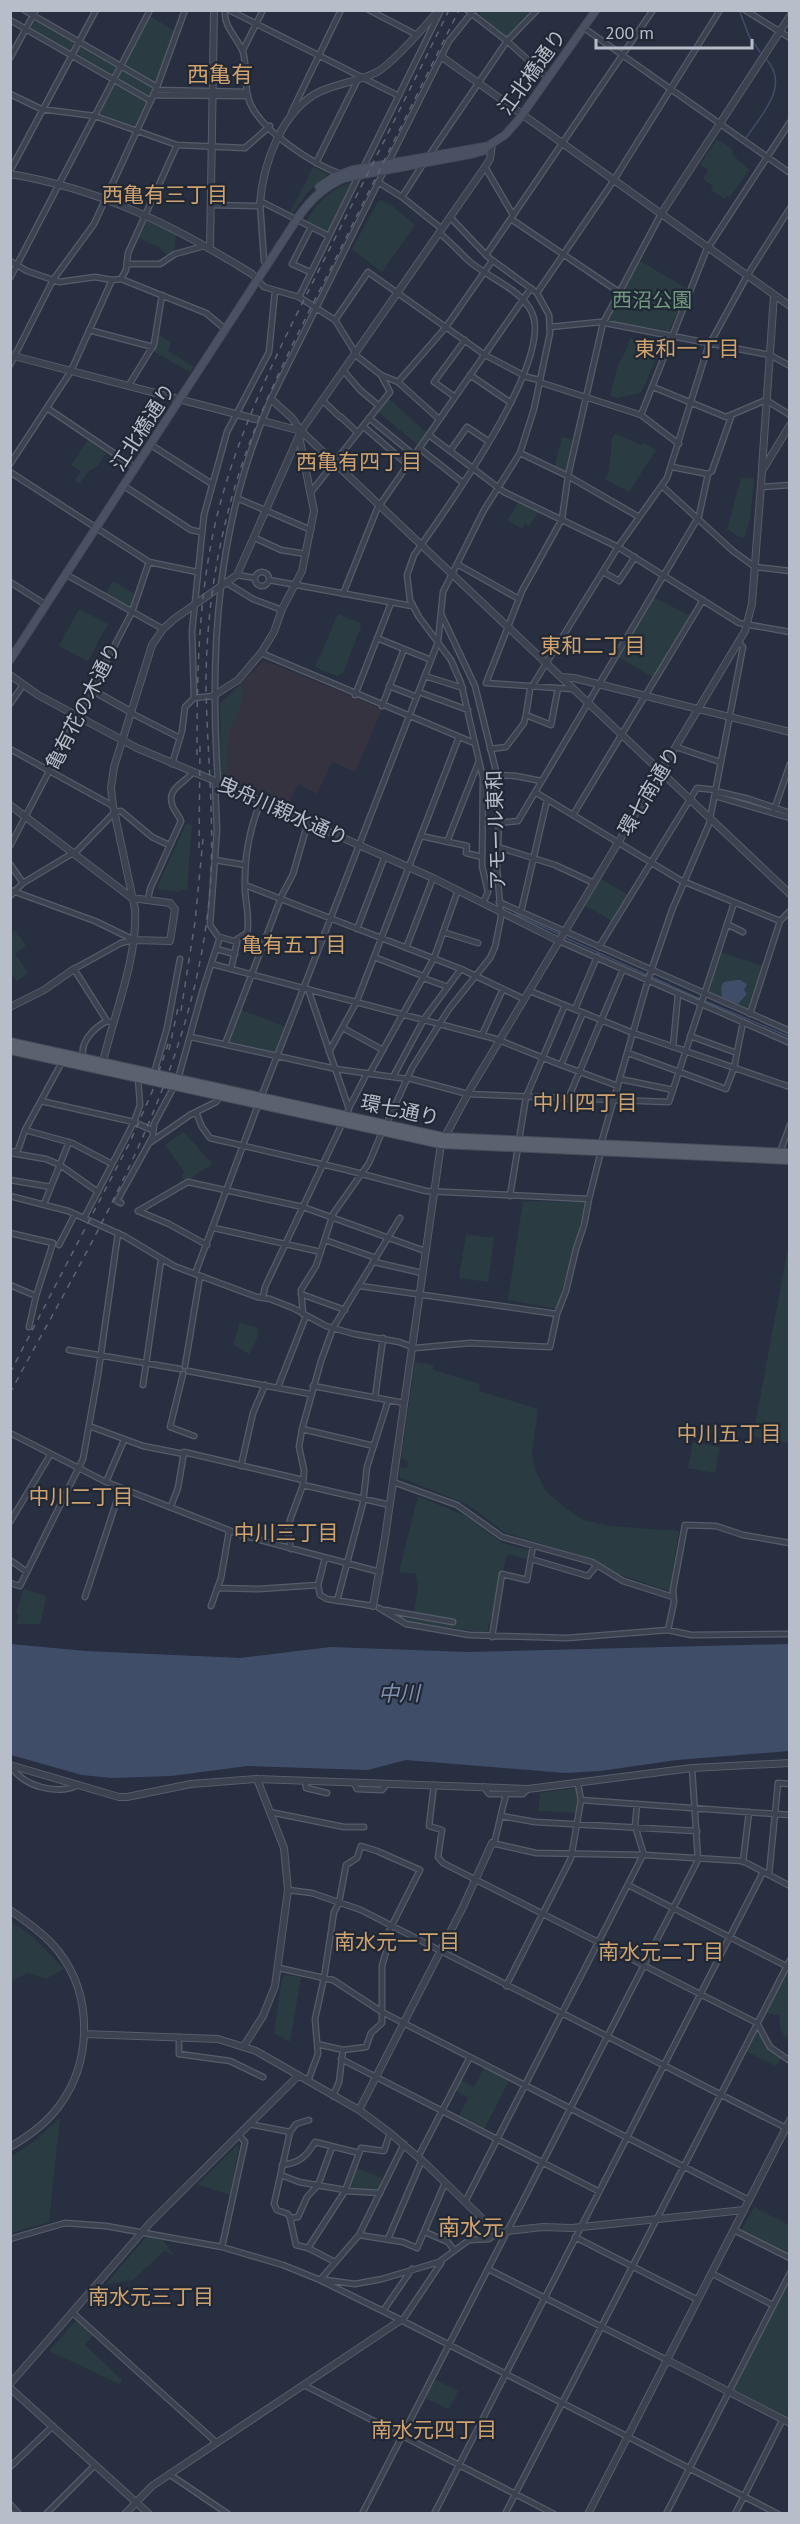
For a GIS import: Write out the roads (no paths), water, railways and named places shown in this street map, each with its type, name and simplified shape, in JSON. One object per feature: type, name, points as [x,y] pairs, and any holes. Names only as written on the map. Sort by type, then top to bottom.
[{"type":"main road","name":"江北橋通り","points":[[10,660],[314,193],[340,174],[363,168],[423,164],[483,151],[511,130],[596,10]]},
{"type":"main road","name":"江北橋通り","points":[[302,211],[327,187],[344,178],[428,157],[490,145]]},
{"type":"main road","name":"環七通り","points":[[10,1042],[84,1058],[138,1078],[176,1082],[260,1101]]},
{"type":"main road","name":"環七通り","points":[[10,1050],[62,1062],[154,1073],[220,1096],[346,1116],[384,1128],[442,1140],[789,1160]]},
{"type":"main road","name":"環七通り","points":[[601,1148],[789,1153]]},
{"type":"street","points":[[24,10],[35,13],[121,66],[154,93]]},
{"type":"street","points":[[96,10],[41,110],[10,173],[61,183],[146,215],[208,247],[252,274],[264,287],[299,297],[335,320],[355,353],[381,375],[398,382],[439,419]]},
{"type":"street","points":[[10,279],[150,10]]},
{"type":"street","points":[[10,365],[53,280],[94,224],[154,93],[185,10]]},
{"type":"street","points":[[208,247],[211,205],[214,10]]},
{"type":"street","points":[[225,10],[228,27],[243,50],[251,104],[280,137],[316,163],[340,174]]},
{"type":"street","points":[[229,10],[399,96]]},
{"type":"street","points":[[243,50],[263,10]]},
{"type":"street","points":[[267,266],[264,261],[260,204],[264,174],[341,10]]},
{"type":"street","points":[[369,10],[415,34]]},
{"type":"street","points":[[286,123],[312,96],[382,69],[440,10]]},
{"type":"street","points":[[363,168],[440,10]]},
{"type":"street","points":[[428,157],[507,41],[537,10]]},
{"type":"street","points":[[486,255],[652,10]]},
{"type":"street","points":[[537,293],[614,180],[720,10]]},
{"type":"street","points":[[745,10],[789,38]]},
{"type":"street","points":[[261,801],[245,865],[249,923],[247,933],[237,940],[219,938],[210,925],[215,860],[216,781],[213,696],[220,588],[237,498],[262,420],[449,41],[471,12],[548,78]]},
{"type":"street","points":[[10,58],[35,13]]},
{"type":"street","points":[[486,683],[519,598],[562,519],[568,476],[603,323],[661,214],[789,16]]},
{"type":"street","points":[[10,20],[114,80],[154,93],[248,94]]},
{"type":"street","points":[[584,28],[789,173]]},
{"type":"street","points":[[441,57],[789,306]]},
{"type":"street","points":[[316,163],[361,78]]},
{"type":"street","points":[[10,94],[41,110],[95,116],[177,145],[246,148],[270,126]]},
{"type":"street","points":[[641,416],[708,248],[789,122]]},
{"type":"street","points":[[121,279],[128,266],[128,253],[177,145]]},
{"type":"street","points":[[102,1066],[110,1022],[134,940],[135,918],[114,810],[113,773],[148,652],[163,629],[237,575],[301,431],[485,167],[490,159],[490,145]]},
{"type":"street","points":[[402,197],[423,164]]},
{"type":"street","points":[[485,167],[512,217],[564,256],[619,292]]},
{"type":"street","points":[[299,297],[359,175]]},
{"type":"street","points":[[378,183],[402,197],[484,272],[523,300],[531,310],[536,327],[533,346],[511,403],[421,544],[408,568],[406,587],[412,606],[451,660],[463,688],[483,778],[482,857],[488,892],[483,903]]},
{"type":"street","points":[[211,205],[264,203],[329,236]]},
{"type":"street","points":[[490,748],[506,747],[524,723],[532,686],[618,547],[662,486],[672,467],[709,344],[789,208]]},
{"type":"street","points":[[194,1436],[170,1427],[184,1370],[198,1275],[207,1245],[277,1056],[305,989],[438,642],[443,592],[484,510],[520,453],[534,409],[548,346],[550,327],[547,310],[537,293],[492,261],[450,217]]},
{"type":"street","points":[[310,272],[292,264],[311,227]]},
{"type":"street","points":[[128,266],[160,264],[175,254],[208,247]]},
{"type":"street","points":[[10,261],[59,282],[95,277],[121,279],[206,313],[225,329]]},
{"type":"street","points":[[398,382],[446,327],[492,261]]},
{"type":"street","points":[[335,320],[368,272],[484,355],[523,376],[641,416],[679,444]]},
{"type":"street","points":[[10,464],[71,371],[112,280]]},
{"type":"street","points":[[343,594],[380,504],[531,288]]},
{"type":"street","points":[[194,698],[191,656],[201,532],[221,450],[237,413],[269,352],[275,291]]},
{"type":"street","points":[[129,385],[153,347],[162,295]]},
{"type":"street","points":[[762,471],[774,295]]},
{"type":"street","points":[[550,327],[603,323],[770,355],[789,366]]},
{"type":"street","points":[[90,330],[153,347]]},
{"type":"street","points":[[454,398],[434,382],[465,340]]},
{"type":"street","points":[[13,356],[301,431]]},
{"type":"street","points":[[343,370],[360,390],[379,406]]},
{"type":"street","points":[[312,492],[390,392],[381,375]]},
{"type":"street","points":[[470,375],[511,403]]},
{"type":"street","points":[[653,387],[726,417],[731,417],[766,400]]},
{"type":"street","points":[[271,399],[297,423],[301,431],[789,894]]},
{"type":"street","points":[[322,400],[358,433]]},
{"type":"street","points":[[766,400],[789,415]]},
{"type":"street","points":[[47,408],[136,468]]},
{"type":"street","points":[[499,823],[518,820],[697,519],[708,474],[712,471],[731,417]]},
{"type":"street","points":[[369,418],[414,455]]},
{"type":"street","name":"環七南通り","points":[[442,1140],[748,625],[752,604],[762,471],[789,424]]},
{"type":"street","points":[[363,426],[408,465]]},
{"type":"street","points":[[450,452],[467,427],[488,441]]},
{"type":"street","points":[[172,764],[180,738],[185,707],[194,698],[213,696],[238,680],[261,654],[274,632],[282,610],[302,571],[314,511],[300,441],[301,431]]},
{"type":"street","points":[[429,435],[499,489],[618,547],[739,623],[789,633]]},
{"type":"street","points":[[151,445],[212,484]]},
{"type":"street","points":[[419,448],[462,482]]},
{"type":"street","points":[[520,453],[568,476],[639,517]]},
{"type":"street","points":[[672,467],[708,474]]},
{"type":"street","points":[[10,472],[149,562],[197,572]]},
{"type":"street","points":[[124,486],[190,530],[201,532]]},
{"type":"street","points":[[662,486],[733,551],[755,567],[789,571]]},
{"type":"street","points":[[761,487],[789,487]]},
{"type":"street","points":[[237,498],[311,530]]},
{"type":"street","points":[[255,538],[281,550],[306,554]]},
{"type":"street","points":[[603,572],[619,581],[635,557]]},
{"type":"street","name":"亀有花の木通り","points":[[10,846],[132,612],[149,562]]},
{"type":"street","points":[[457,564],[519,598]]},
{"type":"street","points":[[255,578],[262,572],[266,573],[269,580]]},
{"type":"street","points":[[67,575],[163,629]]},
{"type":"street","points":[[237,575],[255,578]]},
{"type":"street","points":[[255,578],[261,586],[267,584],[269,580]]},
{"type":"street","points":[[269,580],[412,606]]},
{"type":"street","points":[[10,582],[47,605]]},
{"type":"street","points":[[226,584],[253,599],[282,610]]},
{"type":"street","points":[[573,815],[703,600]]},
{"type":"street","points":[[355,695],[391,603]]},
{"type":"street","name":"アモール東和","points":[[301,1294],[301,1290],[316,1266],[332,1218],[342,1199],[369,1163],[412,1068],[464,988],[490,958],[499,928],[497,775],[476,686],[441,614]]},
{"type":"street","points":[[377,638],[431,660]]},
{"type":"street","points":[[10,1196],[75,1214],[118,1233],[161,1260],[262,1297],[333,1328],[354,1334],[383,1338],[412,1347],[471,1343],[547,1348],[551,1345],[557,1314],[569,1283],[601,1148],[648,980],[672,910],[704,838],[710,818],[741,665],[743,650],[739,643]]},
{"type":"street","points":[[382,706],[404,649]]},
{"type":"street","points":[[261,654],[459,737],[474,742],[487,740]]},
{"type":"street","name":"曳舟川親水通り","points":[[10,675],[23,685],[123,741],[433,878],[559,941]]},
{"type":"street","points":[[425,676],[463,688]]},
{"type":"street","points":[[562,677],[571,677],[789,732]]},
{"type":"street","points":[[476,686],[486,683],[574,689]]},
{"type":"street","points":[[10,704],[23,685]]},
{"type":"street","points":[[389,686],[468,710]]},
{"type":"street","points":[[526,715],[551,725],[558,688]]},
{"type":"street","points":[[92,690],[180,738]]},
{"type":"street","points":[[329,1052],[357,1001],[459,737]]},
{"type":"street","points":[[676,747],[720,762]]},
{"type":"street","points":[[10,749],[114,810],[121,811],[152,837],[169,845]]},
{"type":"street","points":[[447,842],[479,761]]},
{"type":"street","points":[[774,811],[789,764]]},
{"type":"street","points":[[148,900],[150,889],[181,819],[172,805],[171,795],[176,787],[193,772]]},
{"type":"street","points":[[497,775],[541,781]]},
{"type":"street","points":[[599,947],[697,788],[774,811],[789,818]]},
{"type":"street","points":[[535,792],[684,882],[780,921]]},
{"type":"street","points":[[521,912],[548,800]]},
{"type":"street","points":[[10,805],[132,898],[170,903],[174,907],[171,939],[165,943],[134,940],[121,943],[74,969],[44,990],[10,1007]]},
{"type":"street","points":[[12,892],[23,883],[62,863],[74,854],[114,810]]},
{"type":"street","points":[[774,811],[789,813]]},
{"type":"street","points":[[225,1044],[280,898],[293,874],[308,822]]},
{"type":"street","points":[[421,836],[467,846],[466,854],[482,857]]},
{"type":"street","points":[[498,847],[533,858],[594,883]]},
{"type":"street","points":[[357,929],[384,856]]},
{"type":"street","points":[[215,860],[245,865]]},
{"type":"street","points":[[10,864],[23,883]]},
{"type":"street","points":[[406,948],[433,878]]},
{"type":"street","points":[[245,885],[434,958],[524,999]]},
{"type":"street","points":[[262,1297],[346,1116],[434,958],[458,890]]},
{"type":"street","points":[[12,892],[95,921],[134,940]]},
{"type":"street","points":[[499,902],[789,1031]]},
{"type":"street","points":[[191,1037],[336,1069],[408,1079],[468,1094],[669,1102],[734,903]]},
{"type":"street","points":[[750,1014],[780,921],[789,911]]},
{"type":"street","points":[[727,924],[743,932]]},
{"type":"street","points":[[443,932],[478,943]]},
{"type":"street","points":[[121,1203],[117,1201],[153,1136],[153,1131],[176,1082],[219,938]]},
{"type":"street","points":[[231,969],[237,940]]},
{"type":"street","points":[[559,941],[789,1043]]},
{"type":"street","points":[[216,949],[235,954]]},
{"type":"street","points":[[374,957],[448,987]]},
{"type":"street","points":[[575,1009],[597,957]]},
{"type":"street","points":[[154,1073],[167,1028],[180,959]]},
{"type":"street","points":[[212,964],[500,1040],[618,1086]]},
{"type":"street","points":[[74,969],[110,1022]]},
{"type":"street","points":[[568,1099],[623,969]]},
{"type":"street","points":[[393,1077],[424,1019],[463,970]]},
{"type":"street","points":[[305,989],[336,1069],[346,1116]]},
{"type":"street","points":[[482,1035],[503,989]]},
{"type":"street","points":[[530,991],[633,1033],[789,1088]]},
{"type":"street","points":[[673,1047],[678,994]]},
{"type":"street","points":[[510,1196],[526,1097],[565,1005]]},
{"type":"street","points":[[561,1065],[583,1013]]},
{"type":"street","points":[[84,1058],[82,1053],[84,1042],[110,1022]]},
{"type":"street","points":[[628,1053],[726,1089],[734,1068],[743,1022]]},
{"type":"street","points":[[343,1028],[382,1050]]},
{"type":"street","points":[[690,1036],[737,1053]]},
{"type":"street","points":[[11,1153],[18,1150],[25,1130],[62,1062]]},
{"type":"street","points":[[84,1218],[141,1105],[138,1078]]},
{"type":"street","points":[[620,1079],[673,1090]]},
{"type":"street","points":[[149,1144],[196,1112],[216,1102],[220,1096]]},
{"type":"street","points":[[41,1101],[134,1122],[153,1131]]},
{"type":"street","points":[[196,1112],[210,1138],[434,1192],[589,1199]]},
{"type":"street","points":[[780,1152],[789,1125]]},
{"type":"street","points":[[25,1130],[69,1142],[112,1164]]},
{"type":"street","points":[[326,1558],[318,1585],[322,1598],[373,1606],[390,1505],[442,1140]]},
{"type":"street","points":[[44,1204],[69,1142]]},
{"type":"street","points":[[11,1153],[46,1159],[60,1165],[98,1191]]},
{"type":"street","points":[[10,1180],[51,1187]]},
{"type":"street","points":[[207,1245],[170,1224],[138,1211],[188,1182],[303,1207],[425,1251]]},
{"type":"street","points":[[29,1327],[36,1296],[57,1244],[75,1214]]},
{"type":"street","points":[[291,1549],[288,1532],[303,1483],[304,1470],[299,1447],[310,1394],[333,1328],[400,1218]]},
{"type":"street","points":[[214,1228],[321,1252]]},
{"type":"street","points":[[10,1233],[57,1244]]},
{"type":"street","points":[[10,1583],[20,1586],[83,1459],[118,1233]]},
{"type":"street","points":[[325,1240],[375,1260],[422,1273]]},
{"type":"street","points":[[143,1385],[161,1260]]},
{"type":"street","points":[[10,1285],[36,1296]]},
{"type":"street","points":[[360,1286],[557,1314]]},
{"type":"street","points":[[278,1387],[304,1315],[301,1294],[345,1310]]},
{"type":"street","points":[[375,1398],[383,1338]]},
{"type":"street","points":[[69,1350],[310,1394]]},
{"type":"street","points":[[241,1466],[253,1413],[265,1385]]},
{"type":"street","points":[[313,1386],[404,1403]]},
{"type":"street","points":[[337,1601],[363,1499],[367,1467],[388,1401]]},
{"type":"street","points":[[89,1426],[157,1450],[184,1454],[184,1452],[390,1505]]},
{"type":"street","points":[[302,1429],[374,1446]]},
{"type":"street","points":[[10,1443],[13,1435],[106,1482],[229,1531],[380,1572]]},
{"type":"street","points":[[106,1482],[124,1440]]},
{"type":"street","points":[[171,1506],[178,1488],[184,1454]]},
{"type":"street","points":[[10,1522],[50,1455]]},
{"type":"street","points":[[393,1482],[457,1505],[502,1537],[592,1562],[623,1581],[673,1597]]},
{"type":"street","points":[[85,1597],[121,1488]]},
{"type":"street","points":[[668,1630],[685,1526],[716,1526],[743,1535],[789,1543]]},
{"type":"street","points":[[211,1606],[229,1531]]},
{"type":"street","points":[[492,1637],[502,1574],[527,1580],[533,1546]]},
{"type":"street","points":[[531,1559],[588,1576],[597,1565]]},
{"type":"street","points":[[10,1560],[27,1572]]},
{"type":"street","points":[[217,1588],[318,1585]]},
{"type":"street","points":[[453,1622],[379,1608],[406,1624],[492,1637],[597,1637],[668,1630],[691,1635],[789,1634]]},
{"type":"street","points":[[11,1765],[127,1797],[191,1784],[257,1779],[528,1789],[692,1768],[789,1763]]},
{"type":"street","points":[[11,1765],[14,1773],[39,1786],[64,1789],[78,1785]]},
{"type":"street","points":[[363,2513],[698,1860],[692,1768]]},
{"type":"street","points":[[244,2046],[268,2004],[279,1968],[288,1890],[284,1848],[257,1779]]},
{"type":"street","points":[[305,1781],[306,1788],[327,1793]]},
{"type":"street","points":[[506,1986],[572,1855],[581,1800],[578,1784]]},
{"type":"street","points":[[770,1875],[778,1784],[789,1784]]},
{"type":"street","points":[[434,1785],[429,1826],[442,1830],[438,1857],[443,1863],[757,2023],[770,2047],[789,2061]]},
{"type":"street","points":[[484,1787],[489,1794],[523,1794],[528,1789]]},
{"type":"street","points":[[359,2110],[441,1952],[493,1844],[506,1794]]},
{"type":"street","points":[[581,1800],[789,1815]]},
{"type":"street","points":[[465,2202],[643,1855],[635,1826],[637,1804]]},
{"type":"street","points":[[270,1812],[344,1827],[364,1827]]},
{"type":"street","points":[[743,1862],[748,1812]]},
{"type":"street","points":[[501,1815],[528,1822],[697,1831]]},
{"type":"street","points":[[493,1844],[529,1852],[572,1855],[643,1855],[743,1862],[789,1886]]},
{"type":"street","points":[[308,2081],[318,2054],[317,2044],[315,2019],[334,1912],[339,1903],[346,1865],[357,1858],[360,1846],[386,1854],[420,1870],[391,1927],[382,1966],[382,2023],[373,2031],[366,2048],[344,2050],[317,2044]]},
{"type":"street","points":[[434,2514],[763,1872]]},
{"type":"street","points":[[628,1885],[788,1967]]},
{"type":"street","points":[[288,1890],[312,1893],[361,1910],[786,2128]]},
{"type":"street","points":[[10,1910],[48,1939],[61,1954],[81,1998],[84,2034],[80,2065],[59,2107],[33,2132],[10,2147]]},
{"type":"street","points":[[505,2514],[683,2166],[788,1967],[789,1960]]},
{"type":"street","points":[[279,1968],[324,1978],[345,1987],[382,2012],[749,2199]]},
{"type":"street","points":[[84,2034],[218,2039],[244,2046],[359,2110],[420,2158],[498,2232]]},
{"type":"street","points":[[179,2037],[179,2054],[230,2061],[262,2077]]},
{"type":"street","points":[[333,2096],[339,2082],[344,2050]]},
{"type":"street","points":[[388,2239],[420,2158],[470,2057]]},
{"type":"street","points":[[341,2059],[598,2191]]},
{"type":"street","points":[[149,2514],[10,2386],[142,2232],[298,2076]]},
{"type":"street","points":[[309,2120],[296,2124],[290,2132],[274,2208],[288,2214],[296,2245],[308,2248],[335,2262]]},
{"type":"street","points":[[588,2514],[789,2120]]},
{"type":"street","points":[[249,2124],[290,2132]]},
{"type":"street","points":[[308,2248],[345,2191],[361,2148],[384,2151],[390,2133]]},
{"type":"street","points":[[222,2247],[245,2142],[238,2134]]},
{"type":"street","points":[[282,2165],[296,2163],[308,2154],[315,2142],[359,2153]]},
{"type":"street","points":[[320,2280],[359,2235],[404,2144]]},
{"type":"street","points":[[290,2218],[298,2217],[307,2197],[318,2185],[332,2147]]},
{"type":"street","points":[[281,2175],[345,2191],[380,2193]]},
{"type":"street","points":[[359,2235],[388,2239],[417,2248],[445,2183]]},
{"type":"street","points":[[320,2280],[355,2284],[382,2279],[439,2262],[469,2240],[489,2239],[498,2232],[508,2230],[580,2227],[744,2210]]},
{"type":"street","points":[[10,2239],[65,2223],[142,2232],[222,2247],[283,2265],[320,2280],[401,2320],[778,2514]]},
{"type":"street","points":[[734,2229],[789,2258]]},
{"type":"street","points":[[425,2232],[448,2242],[454,2250]]},
{"type":"street","points":[[575,2237],[698,2300]]},
{"type":"street","points":[[125,2514],[152,2486],[169,2474],[401,2320],[444,2258]]},
{"type":"street","points":[[383,2311],[412,2269]]},
{"type":"street","points":[[488,2269],[786,2421],[735,2514]]},
{"type":"street","points":[[711,2273],[773,2305]]},
{"type":"street","points":[[666,2514],[789,2273]]},
{"type":"street","points":[[74,2313],[217,2443]]},
{"type":"street","points":[[304,2385],[554,2514]]},
{"type":"street","points":[[10,2467],[53,2426]]},
{"type":"street","points":[[46,2514],[95,2466]]},
{"type":"street","points":[[169,2474],[228,2514]]},
{"type":"street","points":[[10,2504],[20,2514]]},
{"type":"water","points":[[736,980],[747,984],[744,990],[747,994],[738,1004],[722,997],[721,987],[724,982]]},
{"type":"water","name":"中川","points":[[11,1644],[85,1651],[240,1658],[331,1647],[467,1652],[789,1644],[789,1751],[677,1760],[600,1771],[565,1773],[406,1760],[368,1770],[247,1766],[171,1776],[111,1778],[82,1775],[11,1755]]},
{"type":"waterway","points":[[740,12],[749,36],[760,52]]},
{"type":"waterway","points":[[746,138],[766,110],[775,90],[776,80],[773,69],[766,59]]},
{"type":"waterway","points":[[515,914],[559,934]]},
{"type":"waterway","points":[[566,938],[700,999]]},
{"type":"waterway","points":[[705,1001],[790,1037]]},
{"type":"railway","points":[[197,755],[198,663],[206,572],[211,542],[227,480],[250,417],[291,326],[449,10]]},
{"type":"railway","points":[[10,1393],[74,1276],[134,1156],[160,1095],[182,1032],[199,967],[209,901],[212,847],[206,685],[207,643],[218,558],[227,516],[246,452],[285,360],[459,10]]},
{"type":"railway","points":[[199,848],[200,746]]},
{"type":"railway","points":[[181,1011],[195,922],[203,839]]},
{"type":"railway","points":[[169,1050],[179,1003]]},
{"type":"railway","points":[[10,1373],[130,1142],[152,1092],[169,1041]]},
{"type":"district","name":"西亀有","points":[[220,74]]},
{"type":"district","name":"西亀有三丁目","points":[[165,195]]},
{"type":"district","name":"東和一丁目","points":[[687,349]]},
{"type":"district","name":"西亀有四丁目","points":[[359,462]]},
{"type":"district","name":"東和二丁目","points":[[593,646]]},
{"type":"district","name":"亀有五丁目","points":[[294,945]]},
{"type":"district","name":"中川四丁目","points":[[585,1103]]},
{"type":"district","name":"中川五丁目","points":[[729,1434]]},
{"type":"district","name":"中川二丁目","points":[[81,1497]]},
{"type":"district","name":"中川三丁目","points":[[286,1533]]},
{"type":"district","name":"南水元一丁目","points":[[397,1942]]},
{"type":"district","name":"南水元二丁目","points":[[661,1952]]},
{"type":"district","name":"南水元","points":[[471,2227]]},
{"type":"district","name":"南水元三丁目","points":[[151,2297]]},
{"type":"district","name":"南水元四丁目","points":[[434,2430]]},
{"type":"park label","name":"西沼公園","points":[[652,300]]}]
